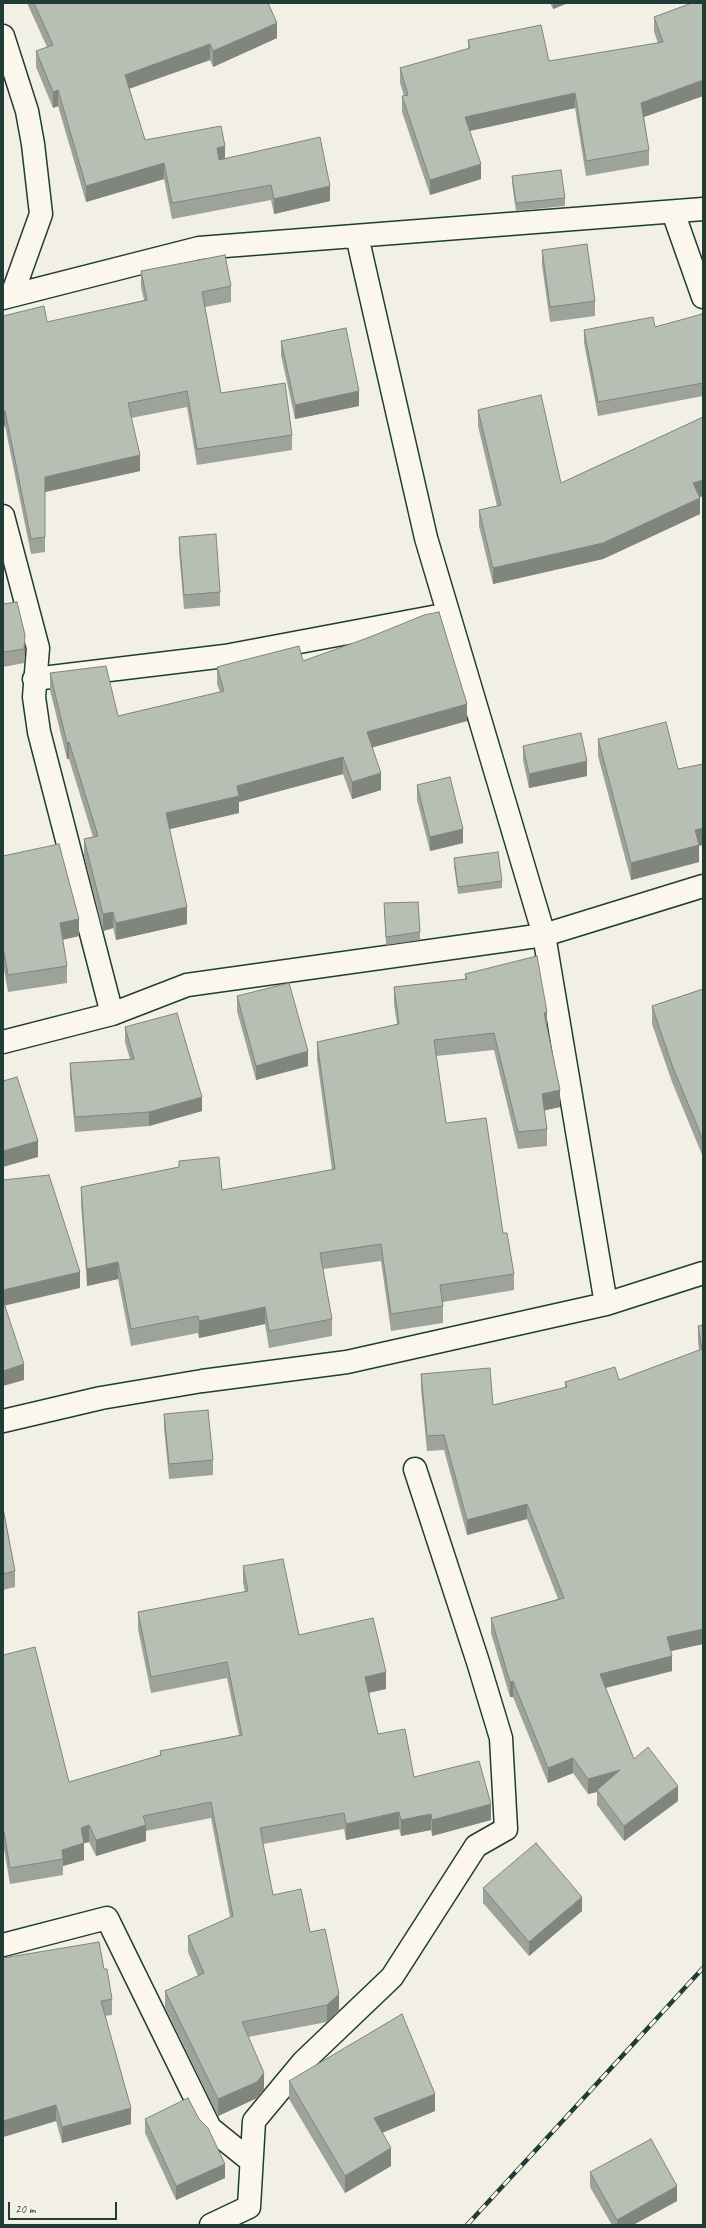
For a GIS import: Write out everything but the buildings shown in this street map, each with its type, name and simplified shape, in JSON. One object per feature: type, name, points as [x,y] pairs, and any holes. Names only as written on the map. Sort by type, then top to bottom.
[{"type":"street","points":[[3,36],[26,110],[33,144],[41,214],[8,297]]},
{"type":"street","points":[[8,297],[199,248],[703,209]]},
{"type":"street","points":[[673,212],[703,297]]},
{"type":"street","points":[[357,236],[426,538],[544,935],[606,1304]]},
{"type":"street","points":[[3,516],[38,648],[34,680],[34,697],[39,732],[112,1014]]},
{"type":"street","points":[[34,680],[226,656],[449,614]]},
{"type":"street","points":[[3,1042],[112,1014],[187,985],[544,935],[703,886]]},
{"type":"street","points":[[3,1421],[101,1398],[202,1381],[347,1362],[606,1304],[703,1273]]},
{"type":"street","points":[[211,2225],[249,2207],[254,2122],[303,2062],[392,1977],[476,1846],[506,1829],[501,1738],[478,1662],[415,1469]]},
{"type":"street","points":[[3,1945],[107,1918],[210,2128],[251,2161]]},
{"type":"railway","points":[[467,2225],[703,1968]]}]
